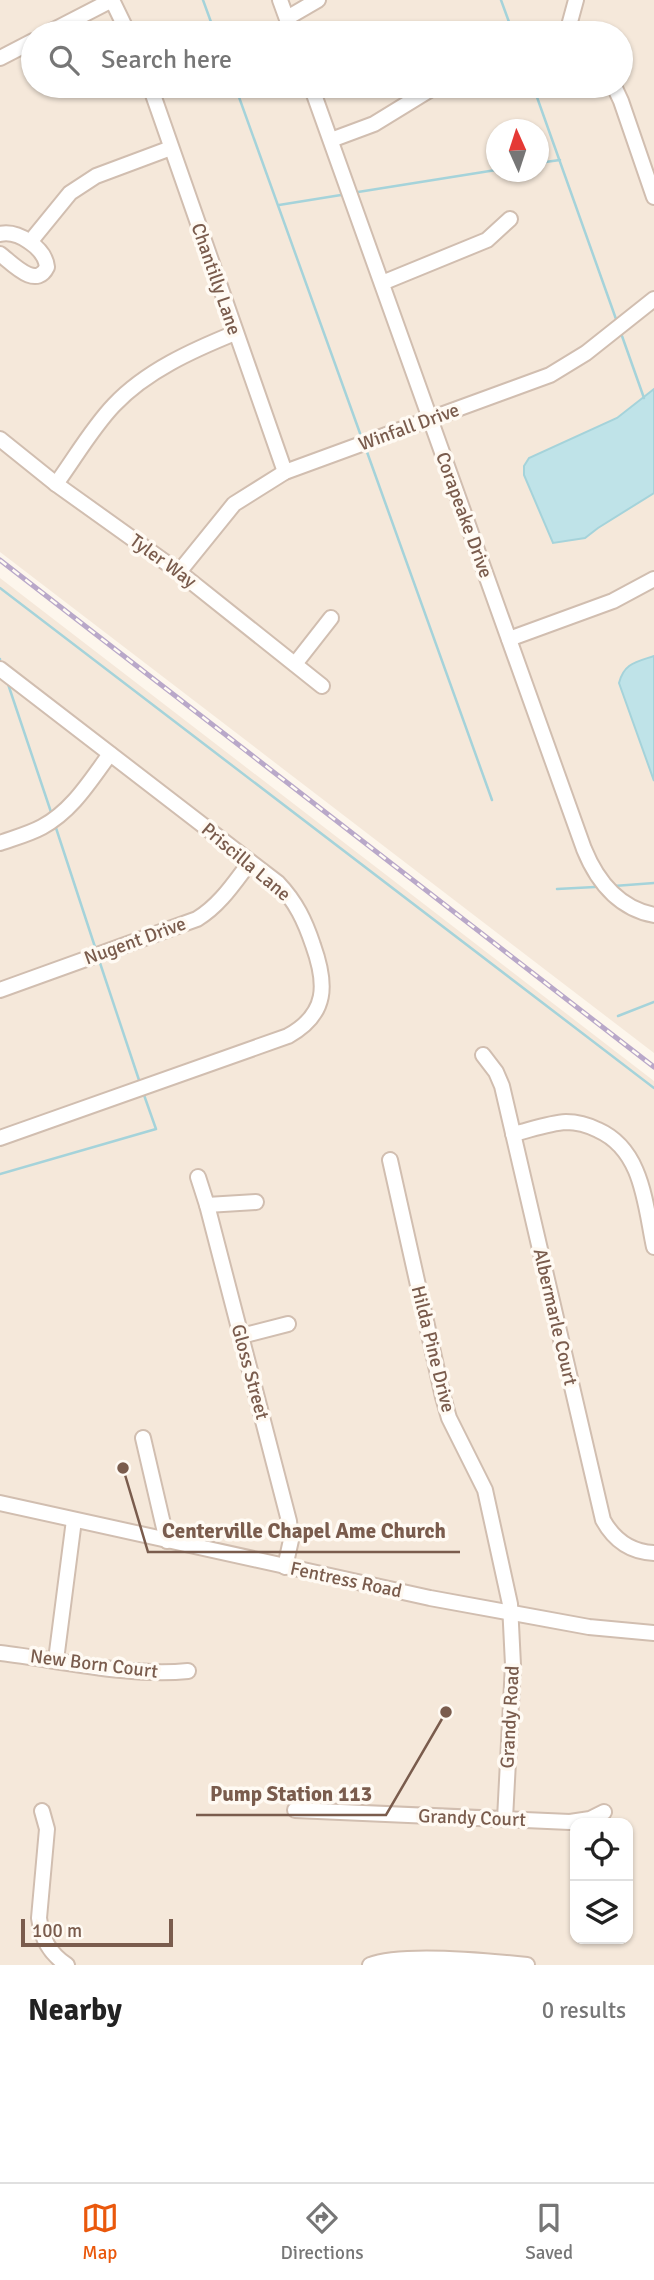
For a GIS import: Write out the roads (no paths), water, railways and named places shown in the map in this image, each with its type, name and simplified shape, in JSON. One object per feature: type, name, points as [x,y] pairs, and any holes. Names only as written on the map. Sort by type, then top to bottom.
[{"type":"street","points":[[71,21],[112,0],[122,21]]},
{"type":"street","points":[[280,0],[288,21]]},
{"type":"street","points":[[287,18],[318,0]]},
{"type":"street","points":[[570,21],[576,0]]},
{"type":"street","points":[[0,58],[21,47]]},
{"type":"street","name":"Chantilly Lane","points":[[154,98],[285,472]]},
{"type":"street","name":"Corapeake Drive","points":[[315,98],[592,869],[605,887],[621,901],[654,915]]},
{"type":"street","points":[[331,140],[374,124],[416,98]]},
{"type":"street","points":[[620,98],[654,197]]},
{"type":"street","points":[[30,242],[70,193],[96,176],[171,148]]},
{"type":"street","points":[[382,283],[487,240],[510,219]]},
{"type":"street","points":[[0,234],[10,233],[30,242],[46,262],[44,274],[25,274],[0,254]]},
{"type":"street","name":"Winfall Drive","points":[[179,572],[234,503],[285,472],[550,375],[586,353],[654,299]]},
{"type":"street","points":[[56,484],[115,405],[158,370],[194,350],[235,333]]},
{"type":"street","name":"Tyler Way","points":[[0,439],[56,484],[179,572],[322,686]]},
{"type":"street","points":[[509,639],[613,601],[654,579]]},
{"type":"street","points":[[295,664],[331,618]]},
{"type":"street","name":"Priscilla Lane","points":[[0,1138],[281,1039],[306,1024],[316,1011],[323,986],[319,962],[306,926],[294,901],[278,883],[2,673]]},
{"type":"street","points":[[0,843],[35,831],[62,814],[110,754]]},
{"type":"street","name":"Nugent Drive","points":[[0,990],[197,919],[219,902],[250,862]]},
{"type":"street","name":"Albermarle Court","points":[[483,1055],[496,1072],[502,1086],[603,1520],[610,1533],[625,1545],[638,1551],[654,1553]]},
{"type":"street","points":[[513,1134],[568,1122],[589,1126],[608,1134],[631,1158],[638,1174],[654,1247]]},
{"type":"street","name":"Hilda Pine Drive","points":[[390,1160],[443,1397],[449,1418],[479,1473],[485,1490],[512,1614]]},
{"type":"street","name":"Gloss Street","points":[[198,1177],[289,1521],[291,1540],[285,1567]]},
{"type":"street","points":[[207,1205],[256,1202]]},
{"type":"street","points":[[240,1336],[288,1324]]},
{"type":"street","points":[[143,1438],[167,1541]]},
{"type":"street","name":"Fentress Road","points":[[0,1503],[285,1567],[512,1614],[617,1631],[654,1633]]},
{"type":"street","points":[[56,1660],[74,1520]]},
{"type":"street","name":"Grandy Road","points":[[505,1819],[513,1665],[512,1614]]},
{"type":"street","name":"New Born Court","points":[[0,1653],[135,1671],[188,1671]]},
{"type":"street","name":"Grandy Court","points":[[295,1810],[579,1821],[604,1812]]},
{"type":"street","points":[[42,1811],[47,1829],[39,1918],[45,1943],[62,1964]]},
{"type":"street","points":[[370,1965],[405,1959],[498,1961],[527,1965]]},
{"type":"water","points":[[654,389],[654,493],[585,538],[553,543],[524,475],[524,466],[529,458],[617,418]]},
{"type":"water","points":[[654,656],[654,781],[619,683],[628,667]]},
{"type":"waterway","points":[[203,0],[211,21]]},
{"type":"waterway","points":[[501,0],[509,21]]},
{"type":"waterway","points":[[239,98],[361,436]]},
{"type":"waterway","points":[[537,98],[616,319]]},
{"type":"waterway","points":[[549,162],[560,160]]},
{"type":"waterway","points":[[358,192],[486,172]]},
{"type":"waterway","points":[[279,205],[341,195]]},
{"type":"waterway","points":[[622,336],[644,398]]},
{"type":"waterway","points":[[367,452],[492,800]]},
{"type":"waterway","points":[[0,588],[654,1088]]},
{"type":"waterway","points":[[8,684],[51,812]]},
{"type":"waterway","points":[[56,828],[95,947]]},
{"type":"waterway","points":[[614,886],[654,883]]},
{"type":"waterway","points":[[557,889],[595,887]]},
{"type":"waterway","points":[[100,963],[139,1080]]},
{"type":"waterway","points":[[618,1016],[654,1002]]},
{"type":"waterway","points":[[0,1174],[156,1129],[144,1095]]},
{"type":"railway","points":[[0,560],[654,1067]]},
{"type":"place","name":"Centerville Chapel Ame Church","points":[[123,1468]]},
{"type":"place","name":"Pump Station 113","points":[[446,1712]]}]
